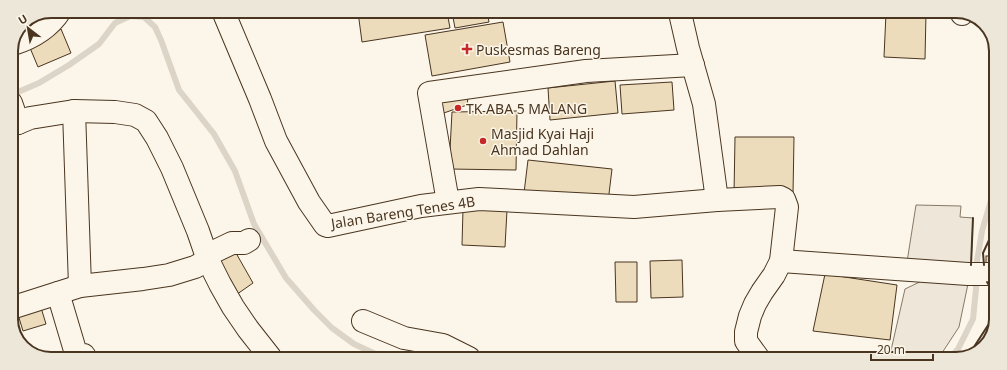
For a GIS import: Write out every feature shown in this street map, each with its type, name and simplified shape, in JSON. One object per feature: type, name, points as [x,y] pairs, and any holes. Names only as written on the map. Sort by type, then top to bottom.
[{"type":"street","points":[[20,42],[44,30],[55,18]]},
{"type":"street","name":"Jalan Bareng Tenes 4B","points":[[227,18],[276,141],[309,202],[325,225],[328,226],[421,206],[479,199],[634,207],[717,200],[780,197],[784,199],[787,207],[780,261]]},
{"type":"street","points":[[681,18],[692,65],[704,104],[717,200]]},
{"type":"street","points":[[448,202],[429,93],[586,71],[692,65]]},
{"type":"street","points":[[18,115],[30,118],[74,111],[115,112],[135,115],[146,121],[157,138],[172,168],[198,231],[207,258],[233,307],[266,352]]},
{"type":"street","points":[[74,111],[80,286]]},
{"type":"street","points":[[18,306],[80,286],[170,275],[195,267],[232,243],[244,243],[249,240]]},
{"type":"street","points":[[754,352],[746,341],[746,332],[750,316],[762,292],[774,275],[780,261],[984,274]]},
{"type":"street","points":[[58,293],[76,352]]},
{"type":"street","points":[[363,321],[404,338],[443,345],[457,352]]},
{"type":"shaded area","points":[[916,205],[961,206],[960,217],[973,218],[971,267],[907,262]]},
{"type":"shaded area","points":[[928,278],[969,279],[959,327],[943,352],[891,352],[905,289]]},
{"type":"building","points":[[359,18],[448,18],[450,28],[362,42]]},
{"type":"building","points":[[453,18],[488,18],[489,22],[455,28]]},
{"type":"building","points":[[886,18],[926,18],[925,59],[884,57]]},
{"type":"building","name":"Puskesmas Bareng","points":[[503,22],[510,62],[432,76],[425,35]]},
{"type":"building","points":[[61,29],[71,53],[38,67],[28,43]]},
{"type":"building","points":[[615,81],[618,113],[550,120],[548,88]]},
{"type":"building","points":[[672,82],[674,110],[622,114],[620,85]]},
{"type":"building","name":"TK ABA 5 MALANG","points":[[469,91],[467,105],[435,116],[434,96]]},
{"type":"building","name":"Masjid Kyai Haji Ahmad Dahlan","points":[[517,111],[516,170],[449,169],[452,112]]},
{"type":"building","points":[[735,137],[794,137],[793,194],[734,194]]},
{"type":"building","points":[[528,160],[612,169],[608,202],[524,193]]},
{"type":"building","points":[[463,209],[507,210],[505,247],[462,245]]},
{"type":"building","points":[[232,246],[253,283],[233,297],[211,257]]},
{"type":"building","points":[[986,256],[989,256],[989,267],[986,267]]},
{"type":"building","points":[[682,260],[683,297],[651,298],[650,261]]},
{"type":"building","points":[[615,262],[637,262],[637,302],[616,302]]},
{"type":"building","points":[[825,274],[897,285],[890,340],[813,331]]},
{"type":"building","points":[[39,301],[46,324],[23,331],[18,315],[18,307]]},
{"type":"waterway","points":[[18,92],[39,83],[69,65],[99,44],[115,23],[126,18]]},
{"type":"waterway","points":[[145,18],[155,27],[179,90],[214,134],[235,171],[254,224],[286,278],[332,328],[354,344],[371,352]]},
{"type":"waterway","points":[[955,352],[973,319],[977,261],[982,231],[989,207]]},
{"type":"wall","points":[[971,265],[973,218]]},
{"type":"wall","points":[[984,265],[983,253],[989,240]]},
{"type":"wall","points":[[975,346],[988,324]]},
{"type":"place","name":"Puskesmas Bareng","points":[[467,49]]},
{"type":"place","name":"TK ABA 5 MALANG","points":[[458,108]]},
{"type":"place","name":"Masjid Kyai Haji Ahmad Dahlan","points":[[483,141]]}]
